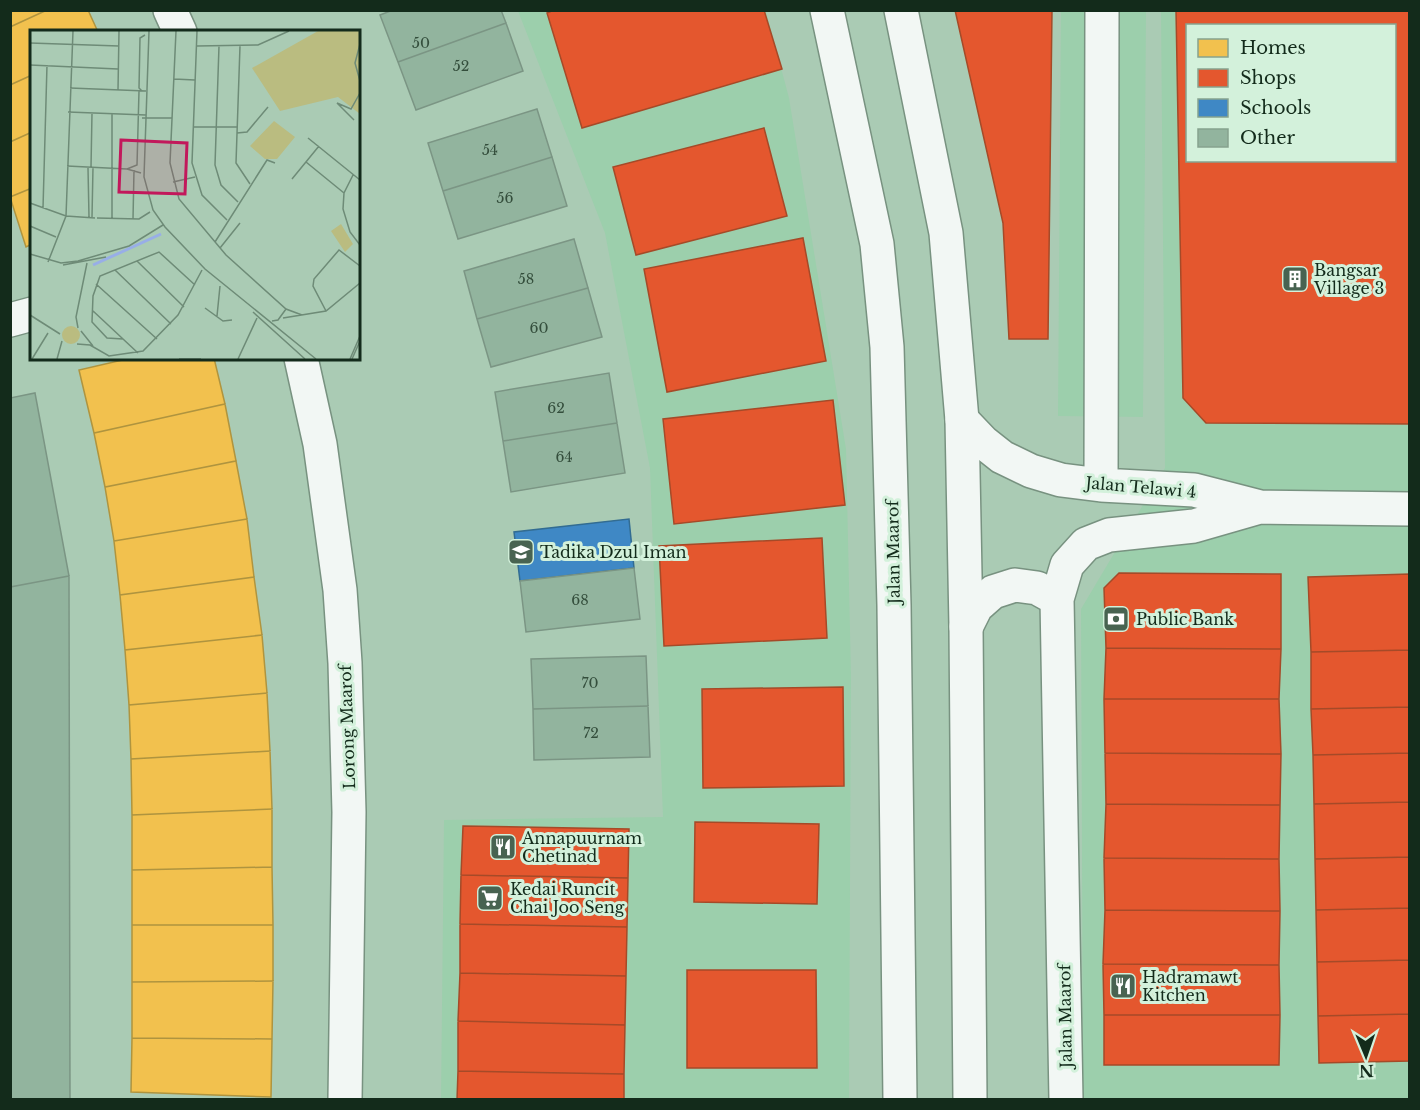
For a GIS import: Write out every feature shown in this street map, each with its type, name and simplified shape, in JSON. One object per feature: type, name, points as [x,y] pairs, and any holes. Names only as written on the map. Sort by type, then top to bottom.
[{"type":"street","points":[[170,10],[179,30]]},
{"type":"street","name":"Jalan Maarof","points":[[827,10],[877,244],[887,347],[894,605],[900,1100]]},
{"type":"street","points":[[901,10],[946,233],[962,420],[970,1100]]},
{"type":"street","points":[[1101,485],[1102,10]]},
{"type":"street","points":[[10,320],[30,315]]},
{"type":"street","name":"Lorong Maarof","points":[[301,360],[320,444],[339,590],[345,663],[349,812],[345,1100]]},
{"type":"street","name":"Jalan Telawi 4","points":[[962,420],[983,442],[1002,457],[1031,471],[1061,480],[1101,485],[1194,490],[1260,507],[1410,509]]},
{"type":"street","name":"Jalan Maarof","points":[[1066,1100],[1057,599],[1067,565],[1086,544],[1109,535],[1194,526],[1260,507]]},
{"type":"street","points":[[966,627],[976,607],[993,592],[1015,585],[1037,588],[1057,599]]},
{"type":"shaded area","points":[[518,11],[766,11],[789,98],[846,449],[851,676],[849,1099],[441,1100],[444,820],[663,817],[650,468],[605,233]]},
{"type":"shaded area","points":[[1061,11],[1146,11],[1143,417],[1058,416]]},
{"type":"shaded area","points":[[1161,11],[1409,11],[1409,1099],[1083,1099],[1081,609],[1165,468]]},
{"type":"building: Homes","points":[[10,10],[47,10],[10,27]]},
{"type":"building: Homes","points":[[47,10],[88,10],[97,30],[30,30],[30,76],[10,85],[10,27]]},
{"type":"building: Homes","points":[[30,76],[30,133],[10,142],[10,85]]},
{"type":"building: Homes","points":[[30,133],[30,189],[10,197],[10,142]]},
{"type":"building: Homes","points":[[30,189],[30,245],[26,247],[10,197]]},
{"type":"building: Homes","points":[[122,360],[214,360],[225,404],[94,433],[79,370]]},
{"type":"building: Homes","points":[[225,404],[236,461],[105,487],[94,433]]},
{"type":"building: Homes","points":[[236,461],[247,519],[114,541],[105,487]]},
{"type":"building: Homes","points":[[247,519],[254,577],[120,595],[114,541]]},
{"type":"building: Homes","points":[[254,577],[262,635],[125,650],[120,595]]},
{"type":"building: Homes","points":[[262,635],[267,693],[129,705],[125,650]]},
{"type":"building: Homes","points":[[267,693],[270,751],[131,759],[129,705]]},
{"type":"building: Homes","points":[[270,751],[272,809],[132,815],[131,759]]},
{"type":"building: Homes","points":[[272,809],[272,867],[132,870],[132,815]]},
{"type":"building: Homes","points":[[272,867],[273,925],[132,925],[132,870]]},
{"type":"building: Homes","points":[[132,925],[273,925],[273,981],[132,982]]},
{"type":"building: Homes","points":[[273,981],[272,1039],[132,1038],[132,982]]},
{"type":"building: Homes","points":[[132,1038],[272,1039],[271,1097],[131,1092]]},
{"type":"building: Shops","points":[[554,10],[764,10],[782,69],[582,128],[547,13]]},
{"type":"building: Shops","points":[[955,10],[1052,10],[1048,339],[1009,339],[1003,223]]},
{"type":"building: Shops","name":"Bangsar Village 3","points":[[1176,10],[1410,10],[1410,424],[1206,423],[1183,398]]},
{"type":"building: Shops","points":[[764,128],[787,216],[636,255],[613,167]]},
{"type":"building: Shops","points":[[803,238],[826,361],[667,392],[644,269]]},
{"type":"building: Shops","points":[[833,400],[845,505],[674,524],[663,419]]},
{"type":"building: Shops","points":[[822,538],[827,638],[664,646],[659,546]]},
{"type":"building: Shops","points":[[1119,573],[1281,574],[1281,649],[1106,648],[1104,588]]},
{"type":"building: Shops","points":[[1410,574],[1410,650],[1311,652],[1308,577]]},
{"type":"building: Shops","points":[[1106,648],[1281,649],[1279,699],[1104,699]]},
{"type":"building: Shops","points":[[1410,650],[1410,707],[1311,709],[1311,652]]},
{"type":"building: Shops","points":[[843,687],[844,786],[703,788],[702,689]]},
{"type":"building: Shops","points":[[1104,699],[1279,699],[1281,754],[1105,753]]},
{"type":"building: Shops","points":[[1410,707],[1410,753],[1313,755],[1311,709]]},
{"type":"building: Shops","points":[[1105,753],[1281,754],[1280,805],[1106,804]]},
{"type":"building: Shops","points":[[1410,753],[1410,802],[1314,804],[1313,755]]},
{"type":"building: Shops","points":[[1410,802],[1410,857],[1315,859],[1314,804]]},
{"type":"building: Shops","points":[[1106,804],[1280,805],[1279,859],[1104,858]]},
{"type":"building: Shops","points":[[695,822],[819,824],[817,904],[694,902]]},
{"type":"building: Shops","points":[[463,826],[629,829],[628,878],[461,875]]},
{"type":"building: Shops","points":[[1410,857],[1410,908],[1316,910],[1315,859]]},
{"type":"building: Shops","points":[[1104,858],[1279,859],[1280,911],[1105,910]]},
{"type":"building: Shops","points":[[461,875],[628,878],[627,927],[460,924]]},
{"type":"building: Shops","points":[[1410,908],[1410,960],[1317,962],[1316,910]]},
{"type":"building: Shops","points":[[1105,910],[1280,911],[1279,965],[1103,964]]},
{"type":"building: Shops","points":[[460,924],[627,927],[626,976],[460,973]]},
{"type":"building: Shops","points":[[1410,960],[1410,1014],[1318,1016],[1317,962]]},
{"type":"building: Shops","points":[[1103,964],[1279,965],[1280,1015],[1104,1015]]},
{"type":"building: Shops","points":[[687,970],[816,970],[817,1068],[687,1068]]},
{"type":"building: Shops","points":[[460,973],[626,976],[625,1025],[458,1021]]},
{"type":"building: Shops","points":[[1410,1014],[1410,1061],[1319,1063],[1318,1016]]},
{"type":"building: Shops","points":[[1104,1015],[1280,1015],[1279,1065],[1104,1065]]},
{"type":"building: Shops","points":[[458,1021],[625,1025],[624,1074],[458,1071]]},
{"type":"building: Shops","points":[[458,1071],[624,1074],[624,1100],[457,1100]]},
{"type":"building: Schools","points":[[629,519],[634,568],[520,581],[514,532]]},
{"type":"building: Other","points":[[393,10],[501,10],[506,23],[398,62],[380,15]]},
{"type":"building: Other","points":[[506,23],[523,71],[416,110],[398,62]]},
{"type":"building: Other","points":[[537,109],[552,157],[443,191],[428,143]]},
{"type":"building: Other","points":[[552,157],[567,206],[458,239],[443,191]]},
{"type":"building: Other","points":[[574,239],[588,288],[477,319],[464,271]]},
{"type":"building: Other","points":[[588,288],[602,337],[491,367],[477,319]]},
{"type":"building: Other","points":[[609,373],[617,423],[503,441],[495,392]]},
{"type":"building: Other","points":[[35,393],[69,576],[10,587],[10,398]]},
{"type":"building: Other","points":[[617,423],[625,473],[511,492],[503,441]]},
{"type":"building: Other","points":[[634,568],[640,619],[526,632],[520,581]]},
{"type":"building: Other","points":[[69,576],[70,1100],[10,1100],[10,587]]},
{"type":"building: Other","points":[[646,656],[648,706],[533,709],[531,659]]},
{"type":"building: Other","points":[[648,706],[650,757],[534,760],[533,709]]},
{"type":"place","name":"Bangsar Village 3","points":[[1295,279]]},
{"type":"place","name":"Tadika Dzul Iman","points":[[521,552]]},
{"type":"place","name":"Public Bank","points":[[1116,619]]},
{"type":"place","name":"Annapuurnam Chetinad","points":[[503,847]]},
{"type":"place","name":"Kedai Runcit Chai Joo Seng","points":[[490,898]]},
{"type":"place","name":"Hadramawt Kitchen","points":[[1123,986]]}]
